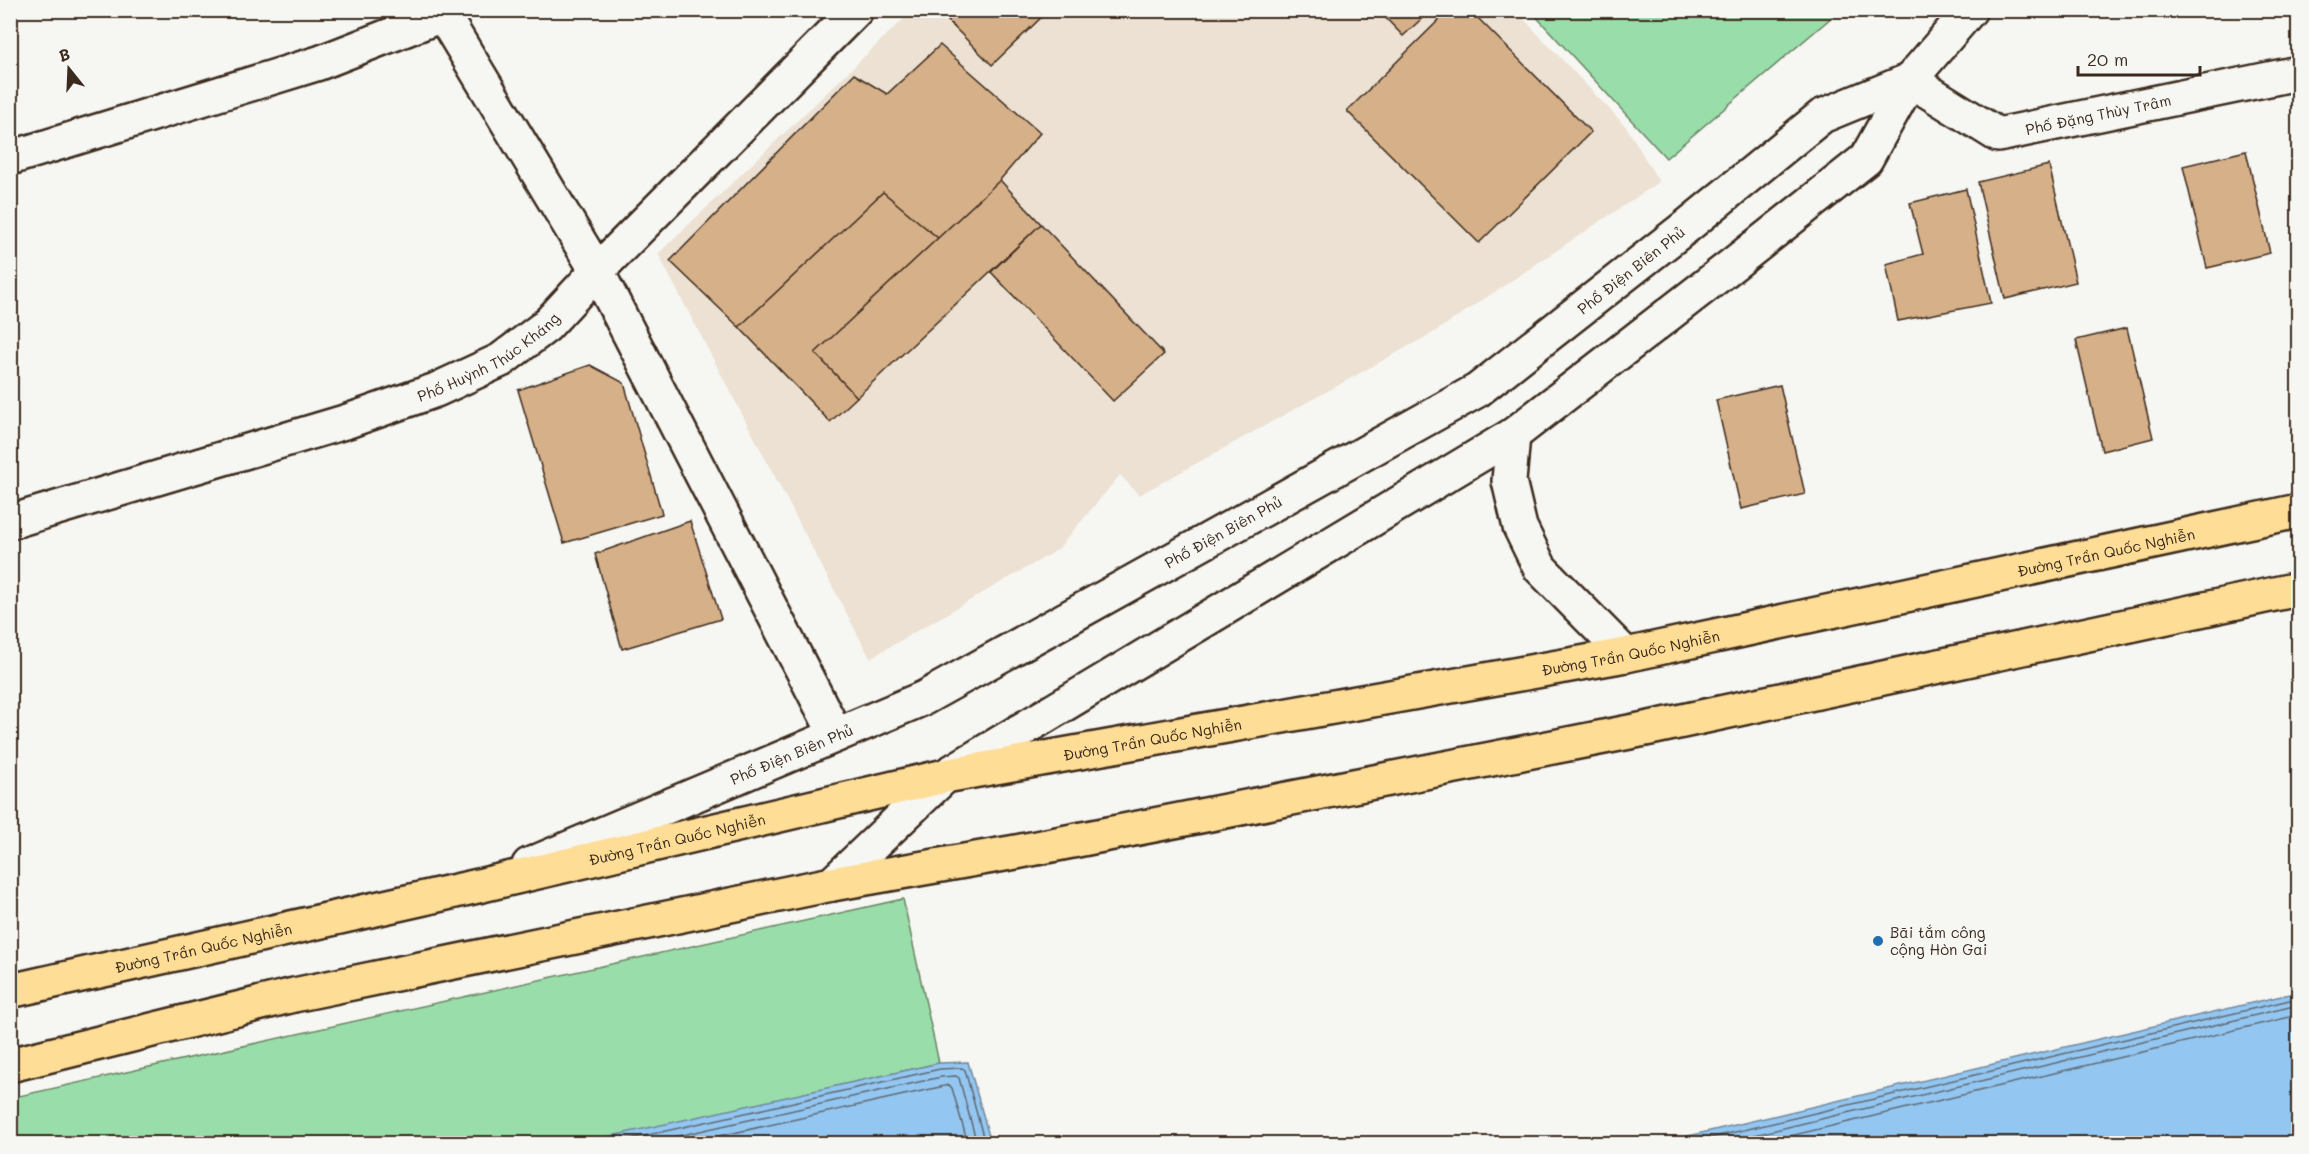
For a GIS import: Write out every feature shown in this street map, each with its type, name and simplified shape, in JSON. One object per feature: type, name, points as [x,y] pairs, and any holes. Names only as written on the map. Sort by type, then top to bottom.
[{"type":"main road","name":"Đường Trần Quốc Nghiễn","points":[[10,991],[478,886],[945,776],[1626,655],[2298,511]]},
{"type":"main road","points":[[10,1065],[294,995],[832,884],[1016,852],[1638,730],[2298,589]]},
{"type":"street","name":"Phố Huỳnh Thúc Kháng","points":[[10,522],[348,421],[436,390],[501,360],[546,326],[597,271],[856,10]]},
{"type":"street","name":"Phố Điện Biên Phủ","points":[[832,884],[945,776],[1513,435],[1866,159],[1910,80],[1970,10]]},
{"type":"street","points":[[10,158],[319,63],[441,13],[597,271],[836,735]]},
{"type":"street","name":"Phố Đặng Thùy Trâm","points":[[1910,80],[1998,135],[2298,73]]},
{"type":"street","name":"Phố Điện Biên Phủ","points":[[478,886],[924,698],[1478,390],[1687,226],[1822,116],[1910,80]]},
{"type":"street","points":[[1513,435],[1509,480],[1520,527],[1540,568],[1626,655]]},
{"type":"shaded area","points":[[912,11],[1516,11],[1627,128],[1659,182],[1436,331],[1139,495],[1120,475],[1057,550],[870,658],[658,254]]},
{"type":"green space","points":[[1531,11],[1839,11],[1666,158]]},
{"type":"green space","points":[[903,899],[939,1063],[580,1144],[11,1143],[10,1098]]},
{"type":"water","points":[[2298,992],[2298,1143],[1659,1143]]},
{"type":"water","points":[[968,1062],[991,1143],[580,1143],[939,1063]]},
{"type":"building","points":[[959,10],[1049,10],[992,65],[948,21]]},
{"type":"building","points":[[1378,10],[1431,10],[1403,36]]},
{"type":"building","points":[[1449,10],[1470,10],[1591,132],[1479,243],[1347,111]]},
{"type":"building","points":[[940,45],[1040,133],[1000,180],[938,238],[883,192],[739,327],[670,261],[854,74],[887,94]]},
{"type":"building","points":[[2246,151],[2270,253],[2207,268],[2183,166]]},
{"type":"building","points":[[2049,165],[2076,282],[2005,299],[1978,182]]},
{"type":"building","points":[[1000,180],[1041,224],[857,397],[815,353]]},
{"type":"building","points":[[1966,189],[1991,303],[1898,321],[1886,264],[1923,254],[1910,203]]},
{"type":"building","points":[[883,192],[938,238],[815,353],[857,397],[830,422],[739,327]]},
{"type":"building","points":[[1041,224],[1164,354],[1113,401],[991,272]]},
{"type":"building","points":[[2127,328],[2153,438],[2102,451],[2076,340]]},
{"type":"building","points":[[590,365],[624,383],[662,514],[564,543],[518,390]]},
{"type":"building","points":[[1780,385],[1805,494],[1741,509],[1716,400]]},
{"type":"building","points":[[690,521],[721,619],[622,649],[595,554]]},
{"type":"place","name":"Bãi tắm công cộng Hòn Gai","points":[[1878,941]]}]
